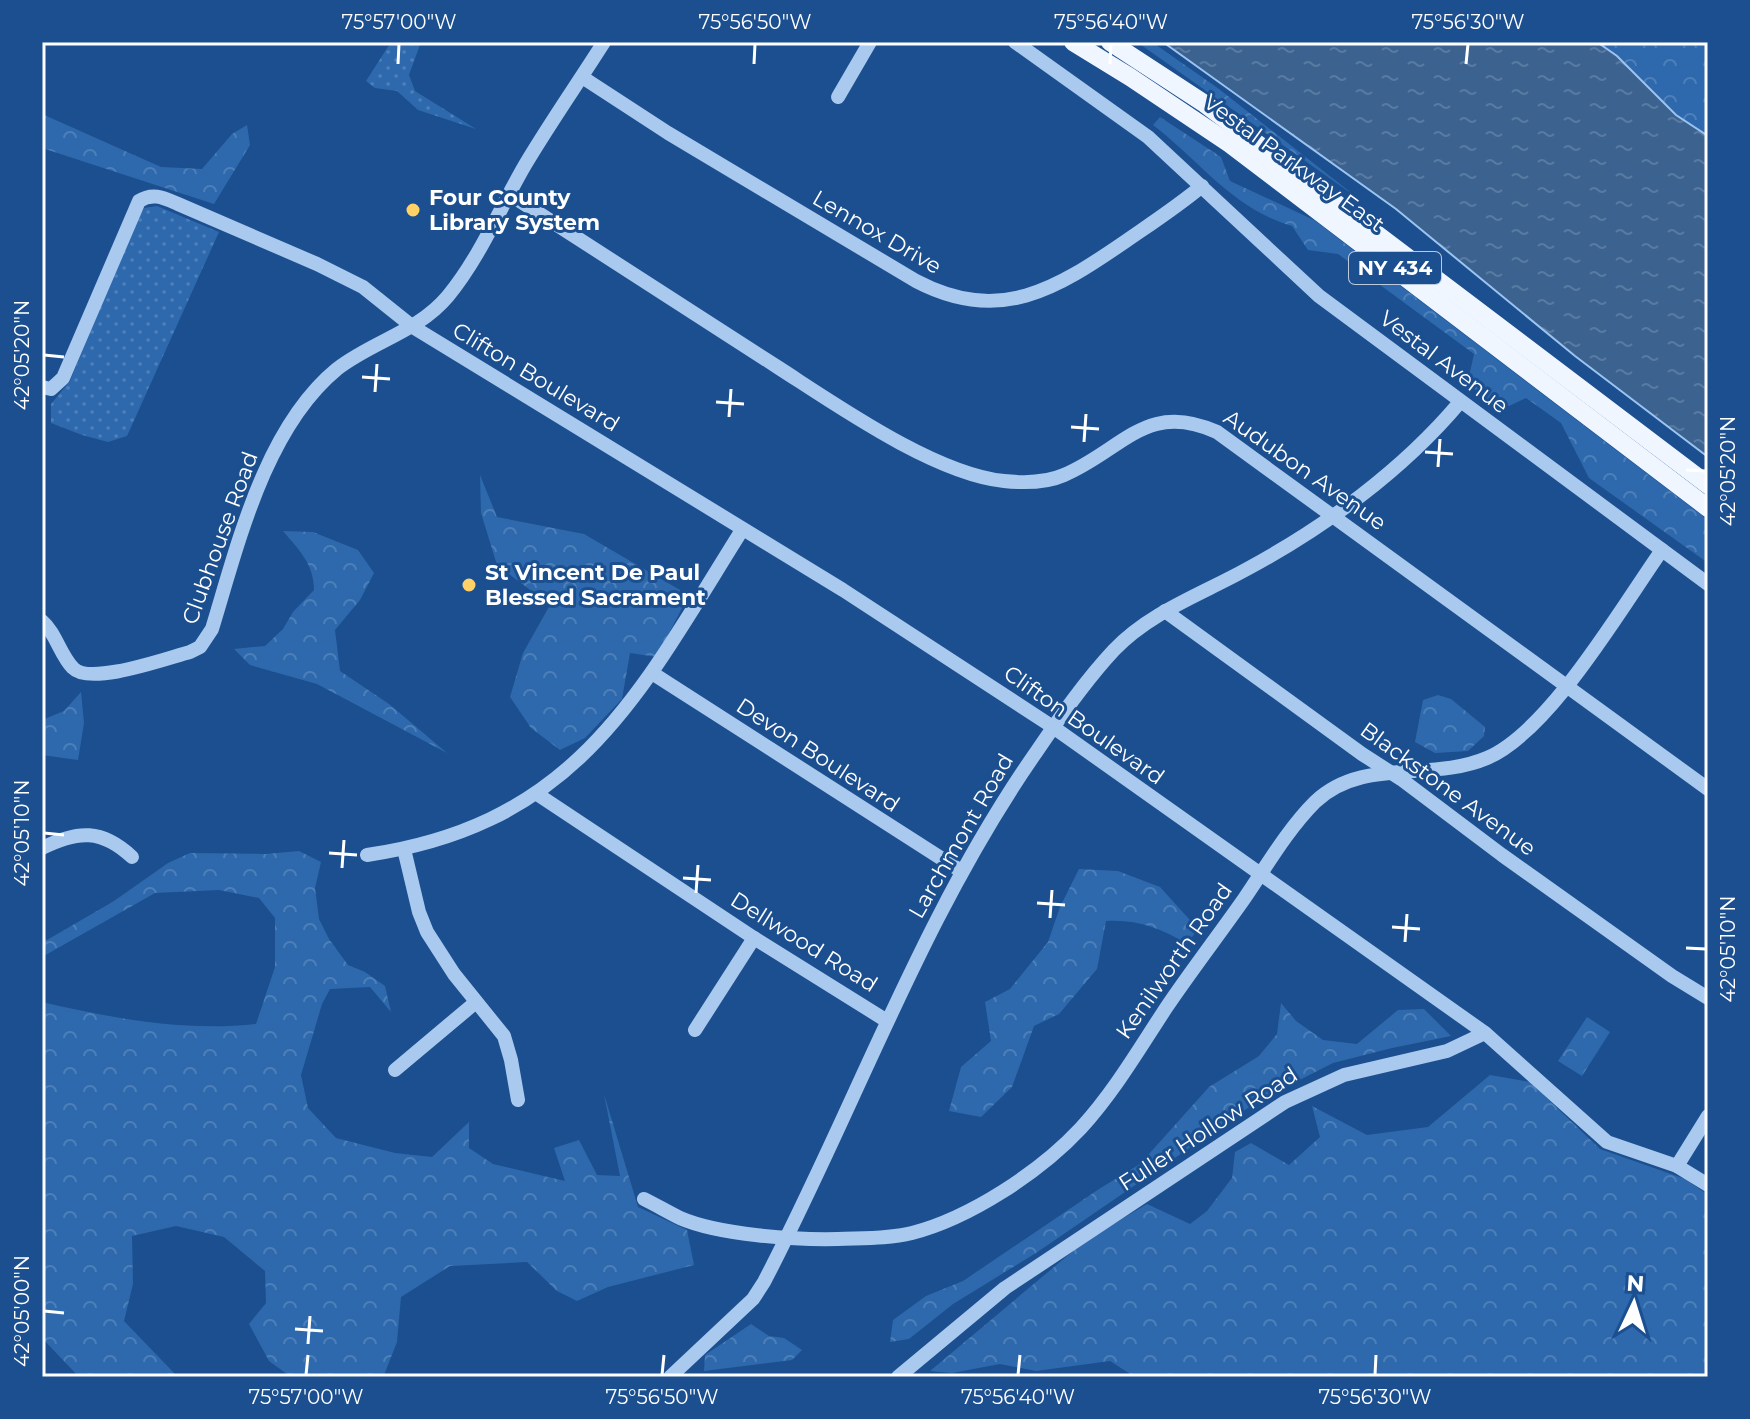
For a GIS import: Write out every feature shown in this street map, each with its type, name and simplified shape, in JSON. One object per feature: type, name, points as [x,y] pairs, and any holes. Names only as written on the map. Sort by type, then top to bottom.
[{"type":"main road","name":"Vestal Parkway East","points":[[1073,42],[1230,144],[1708,508]]},
{"type":"main road","name":"Vestal Parkway East","points":[[1110,42],[1217,113],[1708,485]]},
{"type":"street","name":"Clubhouse Road","points":[[42,621],[73,669],[87,675],[114,672],[200,647],[212,629],[257,488],[297,416],[333,372],[351,359],[413,327],[433,313],[449,295],[604,42]]},
{"type":"street","points":[[838,97],[870,42]]},
{"type":"street","name":"Vestal Avenue","points":[[1015,42],[1119,114],[1202,186],[1319,296],[1708,584]]},
{"type":"street","name":"Lennox Drive","points":[[582,77],[668,133],[916,281],[970,301],[1005,301],[1058,285],[1202,186]]},
{"type":"street","name":"Audubon Avenue","points":[[509,194],[834,403],[946,466],[1004,481],[1049,480],[1072,471],[1151,425],[1179,420],[1217,432],[1565,688],[1708,789]]},
{"type":"street","name":"Clifton Boulevard","points":[[42,387],[51,389],[63,378],[139,201],[154,195],[341,275],[376,296],[413,327],[843,590],[1053,727],[1485,1033],[1607,1142],[1677,1166],[1708,1185]]},
{"type":"street","name":"Larchmont Road","points":[[670,1377],[753,1299],[764,1282],[961,871],[1001,802],[1053,727],[1114,649],[1165,611],[1248,569],[1334,516],[1389,471],[1460,402]]},
{"type":"street","points":[[367,855],[404,849],[460,833],[537,794],[584,756],[619,718],[652,673],[742,530]]},
{"type":"street","name":"Kenilworth Road","points":[[644,1199],[692,1222],[786,1238],[864,1238],[908,1234],[938,1225],[1039,1166],[1080,1128],[1113,1088],[1260,875],[1291,832],[1324,795],[1356,778],[1376,773],[1449,769],[1500,752],[1530,728],[1565,688],[1662,550]]},
{"type":"street","name":"Blackstone Avenue","points":[[1165,611],[1502,855],[1672,976],[1708,998]]},
{"type":"street","name":"Devon Boulevard","points":[[652,673],[961,871]]},
{"type":"street","name":"Dellwood Road","points":[[537,794],[754,938],[887,1021]]},
{"type":"street","points":[[42,848],[78,835],[103,837],[115,841],[132,857]]},
{"type":"street","points":[[404,849],[427,932],[504,1036],[518,1100]]},
{"type":"street","points":[[695,1030],[754,938]]},
{"type":"street","points":[[395,1070],[476,1002]]},
{"type":"street","name":"Fuller Hollow Road","points":[[898,1377],[1015,1282],[1295,1097],[1344,1075],[1447,1051],[1485,1033]]},
{"type":"street","points":[[1677,1166],[1708,1116]]},
{"type":"green space","points":[[391,42],[421,42],[409,75],[415,91],[476,129],[418,110],[397,91],[375,88],[366,81]]},
{"type":"green space","points":[[1137,42],[1152,42],[1219,89],[1359,199]]},
{"type":"green space","points":[[1597,42],[1708,42],[1708,136],[1676,115],[1617,56]]},
{"type":"green space","points":[[42,114],[161,167],[202,169],[232,134],[247,125],[250,145],[214,204],[42,148]]},
{"type":"green space","points":[[1160,117],[1221,157],[1230,181],[1314,220],[1708,520],[1708,563],[1589,478],[1561,423],[1526,398],[1509,406],[1484,399],[1468,381],[1474,354],[1338,254],[1308,250],[1292,226],[1271,218],[1234,196],[1153,125]]},
{"type":"green space","points":[[157,206],[219,232],[127,436],[108,442],[51,423],[51,404],[70,381],[136,221],[144,208]]},
{"type":"green space","points":[[480,475],[497,517],[584,534],[680,590],[683,606],[657,657],[630,653],[622,699],[585,738],[560,750],[531,728],[510,697],[523,653],[550,605],[497,565],[481,513]]},
{"type":"green space","points":[[283,531],[313,532],[358,550],[374,573],[360,600],[335,630],[340,671],[389,704],[447,753],[317,684],[250,665],[234,649],[265,646],[314,590],[308,565]]},
{"type":"green space","points":[[81,692],[84,723],[78,760],[42,755],[42,720],[64,711]]},
{"type":"green space","points":[[1438,695],[1451,699],[1485,727],[1484,736],[1468,751],[1435,753],[1415,742],[1423,700]]},
{"type":"green space","points":[[299,851],[321,862],[315,888],[319,919],[329,939],[348,965],[385,986],[391,1012],[370,987],[330,989],[322,1004],[301,1075],[308,1108],[336,1138],[395,1153],[432,1157],[469,1122],[469,1148],[493,1164],[565,1181],[554,1148],[579,1140],[597,1175],[620,1176],[604,1094],[638,1207],[687,1230],[694,1265],[608,1287],[577,1301],[557,1291],[527,1262],[450,1266],[401,1297],[397,1342],[384,1375],[291,1377],[269,1361],[249,1324],[266,1303],[265,1271],[224,1237],[176,1226],[132,1236],[133,1284],[124,1321],[176,1375],[208,1377],[79,1377],[42,1338],[42,1002],[175,1025],[256,1024],[275,967],[275,918],[259,898],[219,890],[155,893],[42,957],[42,938],[47,940],[114,901],[168,863],[190,853]]},
{"type":"green space","points":[[1079,869],[1118,871],[1160,887],[1198,929],[1187,944],[1148,926],[1106,921],[1097,969],[1059,1014],[1034,1026],[1012,1087],[981,1117],[949,1111],[961,1067],[991,1041],[985,1002],[1010,989],[1048,942],[1060,907]]},
{"type":"green space","points":[[1281,1003],[1296,1021],[1323,1040],[1357,1044],[1398,1010],[1424,1009],[1451,1036],[1333,1063],[1258,1101],[1036,1253],[953,1304],[909,1339],[890,1342],[893,1320],[926,1296],[963,1281],[1140,1164],[1209,1087],[1259,1056],[1277,1034]]},
{"type":"green space","points":[[1587,1017],[1610,1032],[1582,1076],[1558,1061]]},
{"type":"green space","points":[[1490,1075],[1530,1082],[1600,1149],[1685,1179],[1708,1195],[1708,1377],[1135,1377],[1110,1361],[1036,1371],[1000,1364],[952,1373],[930,1371],[1085,1241],[1147,1204],[1190,1224],[1207,1211],[1232,1178],[1235,1152],[1251,1143],[1289,1165],[1320,1137],[1312,1106],[1367,1135],[1428,1127]]},
{"type":"green space","points":[[751,1324],[769,1336],[784,1338],[802,1350],[792,1360],[704,1371],[705,1355]]},
{"type":"water","points":[[1163,42],[1597,42],[1617,56],[1676,115],[1708,136],[1708,457],[1575,356],[1396,209]]},
{"type":"place","name":"Four County Library System","points":[[413,210]]},
{"type":"place","name":"St Vincent De Paul Blessed Sacrament","points":[[469,585]]}]
